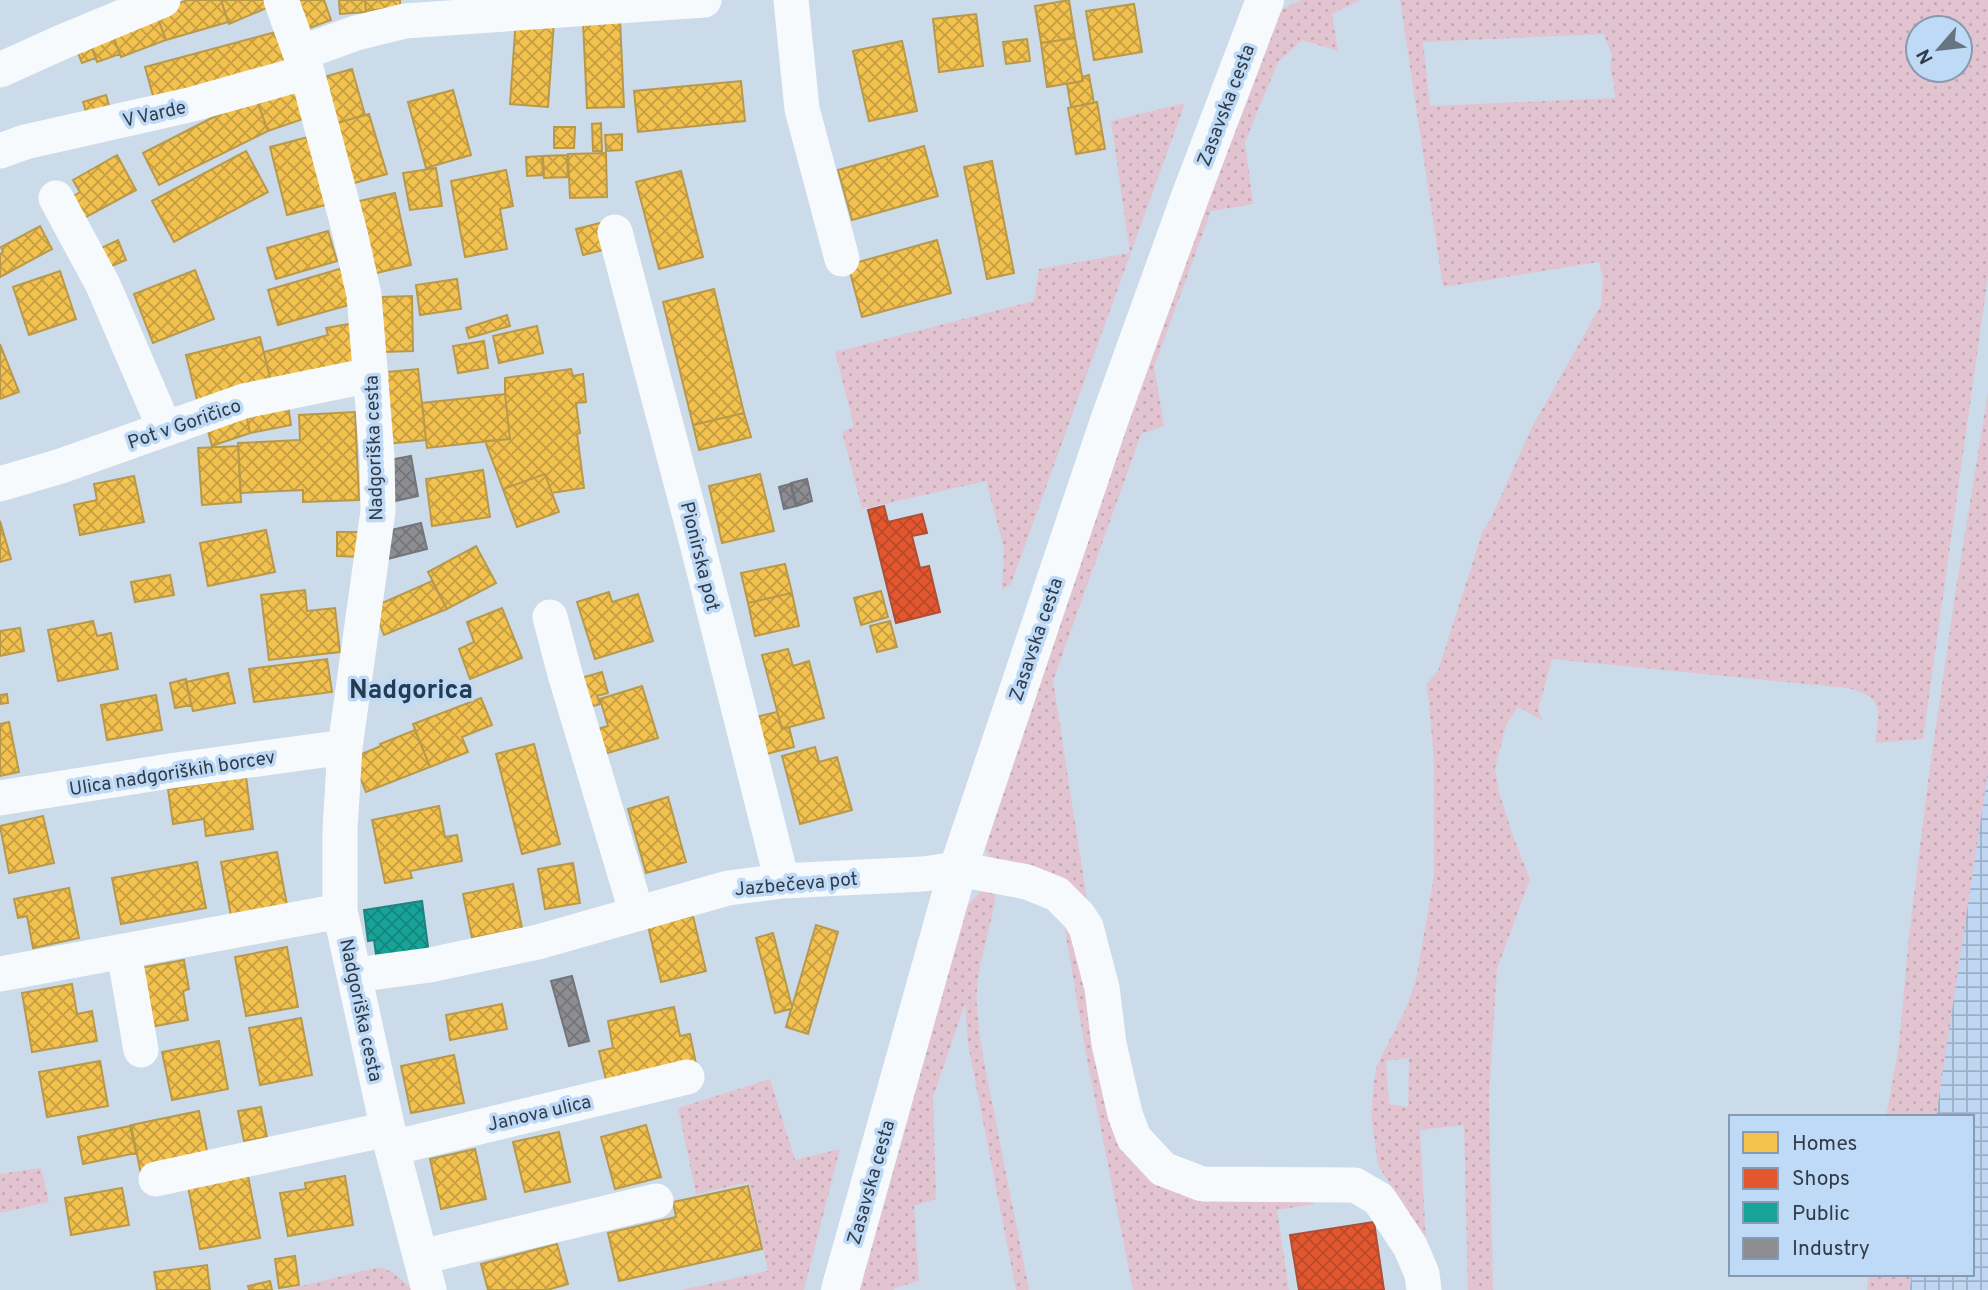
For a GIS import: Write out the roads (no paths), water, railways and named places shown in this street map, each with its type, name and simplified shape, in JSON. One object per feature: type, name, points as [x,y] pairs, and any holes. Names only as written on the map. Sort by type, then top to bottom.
[{"type":"main road","name":"Zasavska cesta","points":[[840,1290],[958,869],[1109,421],[1265,0]]},
{"type":"street","points":[[0,70],[163,0]]},
{"type":"street","name":"Nadgoriška cesta","points":[[281,0],[304,62],[364,295],[377,457],[378,511],[345,747],[340,830],[341,911],[390,1138],[425,1274]]},
{"type":"street","points":[[304,62],[356,33],[405,21],[704,0]]},
{"type":"street","points":[[790,0],[802,109],[842,259]]},
{"type":"street","name":"V Varde","points":[[0,151],[25,142],[190,105],[304,62]]},
{"type":"street","points":[[57,198],[103,285],[165,429]]},
{"type":"street","name":"Pionirska pot","points":[[615,232],[782,881]]},
{"type":"street","name":"Pot v Goričico","points":[[0,484],[61,466],[244,401],[371,375]]},
{"type":"street","points":[[550,617],[637,914]]},
{"type":"street","name":"Ulica nadgoriških borcev","points":[[0,798],[345,747]]},
{"type":"street","name":"Jazbečeva pot","points":[[355,975],[429,965],[538,942],[728,888],[782,881],[923,874],[958,869],[1027,881],[1057,894],[1086,927],[1102,988],[1109,1044],[1125,1114],[1134,1138],[1163,1169],[1202,1184],[1355,1185],[1379,1199],[1410,1246],[1422,1275],[1424,1290]]},
{"type":"street","points":[[0,974],[341,911]]},
{"type":"street","points":[[124,952],[141,1050]]},
{"type":"street","name":"Janova ulica","points":[[156,1179],[390,1138],[687,1077]]},
{"type":"street","points":[[425,1274],[656,1202]]},
{"type":"district","name":"Nadgorica","points":[[411,689]]}]
